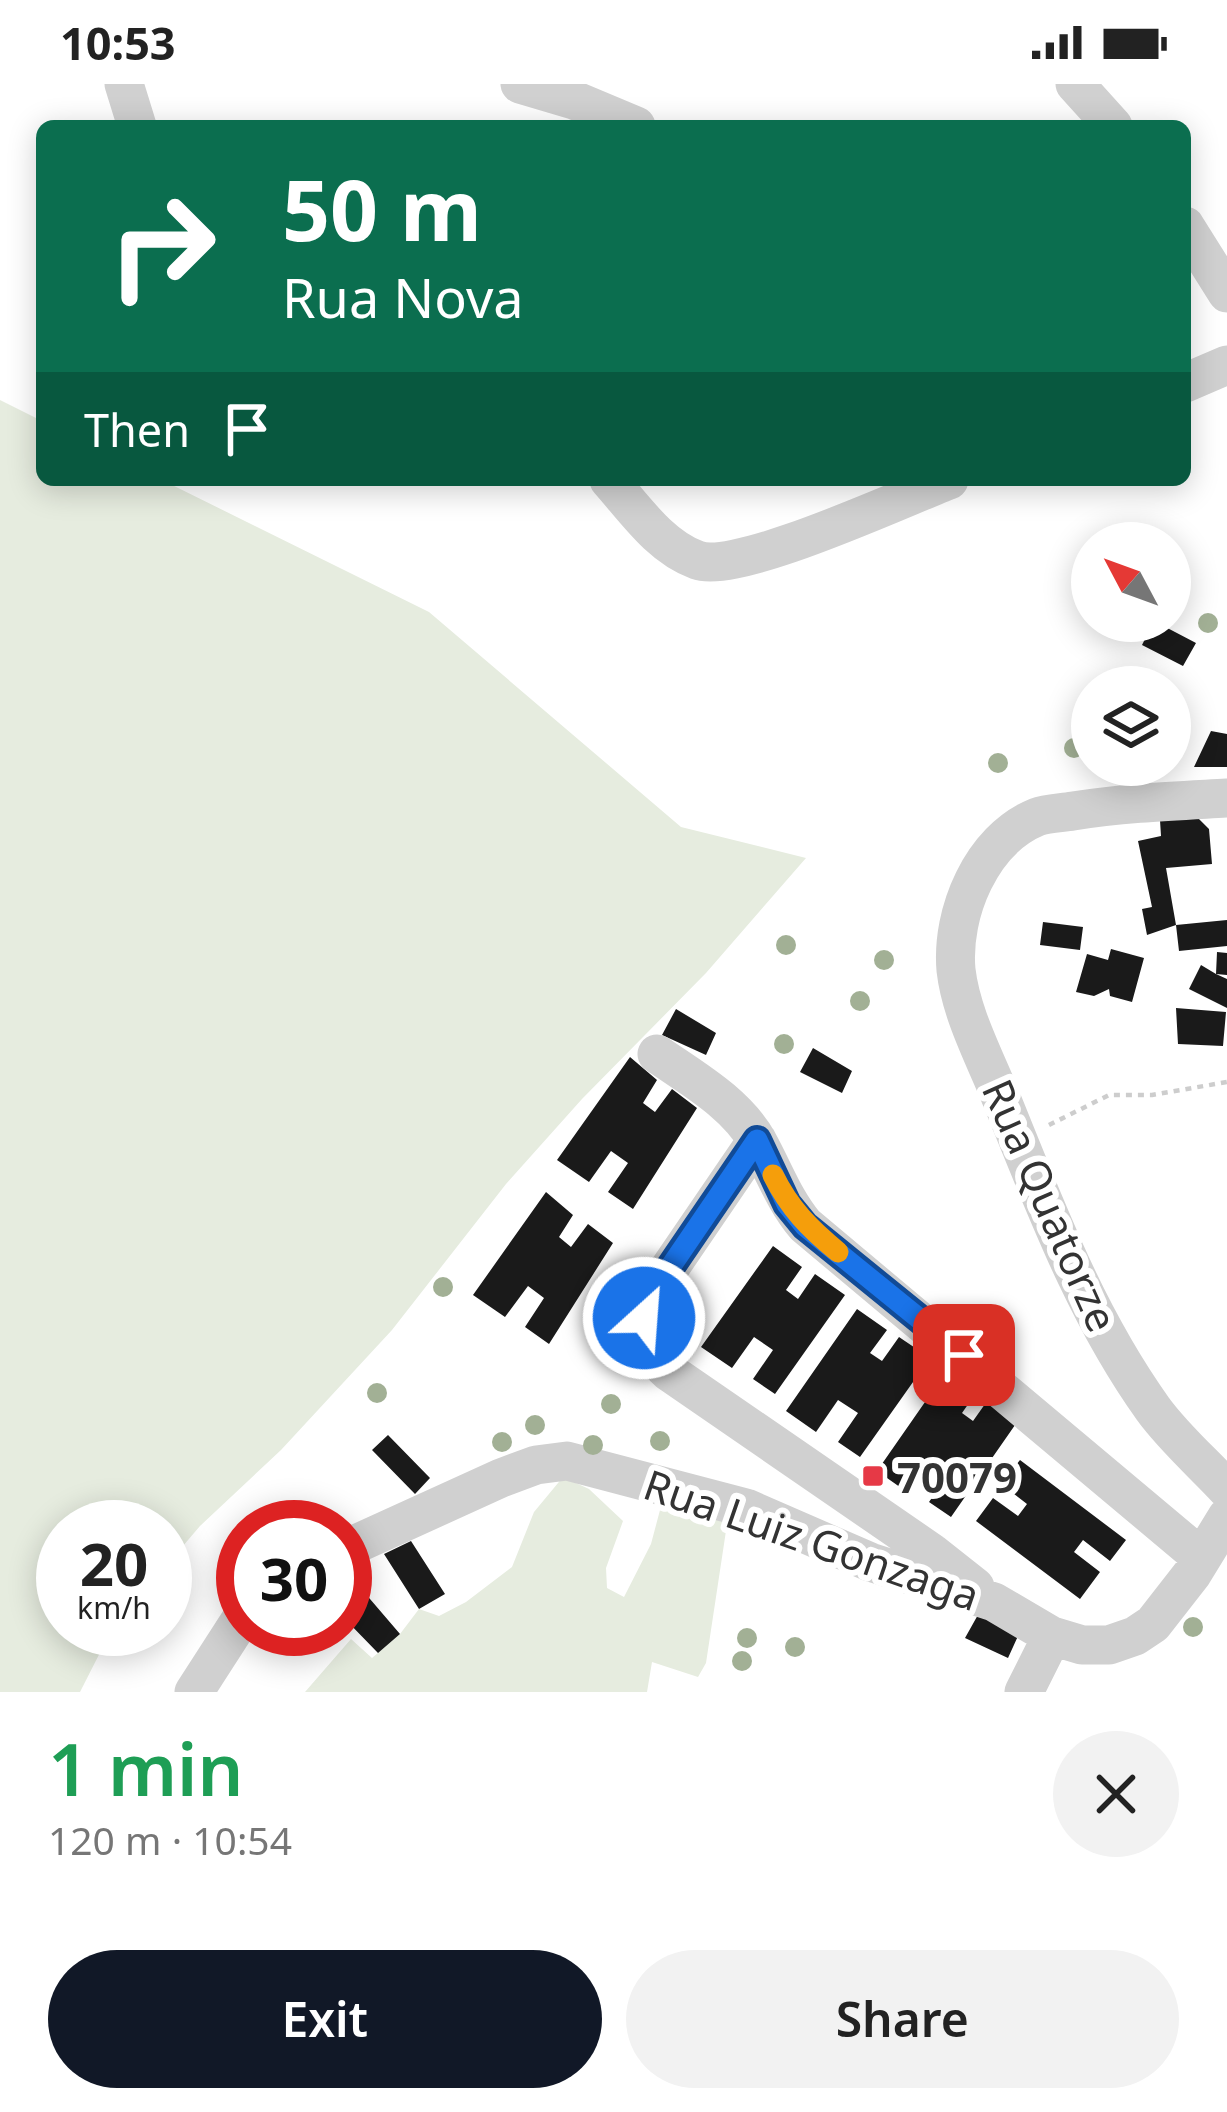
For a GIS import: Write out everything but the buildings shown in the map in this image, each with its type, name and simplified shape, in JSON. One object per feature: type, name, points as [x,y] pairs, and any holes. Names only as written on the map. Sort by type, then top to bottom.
[{"type":"street","points":[[124,84],[135,120]]},
{"type":"street","points":[[520,84],[622,120]]},
{"type":"street","points":[[1191,236],[1227,293]]},
{"type":"street","points":[[1191,380],[1227,365]]},
{"type":"street","points":[[615,486],[667,542],[696,560],[713,564],[761,553],[934,486]]},
{"type":"street","name":"Rua Quatorze","points":[[1227,798],[1112,805],[1038,817],[1016,830],[984,862],[969,887],[956,969],[968,1015],[1090,1307],[1155,1411],[1227,1490]]},
{"type":"street","points":[[657,1054],[722,1102],[757,1140],[787,1204],[805,1226],[1202,1558]]},
{"type":"street","points":[[757,1140],[654,1291],[644,1318],[644,1338],[651,1355],[994,1602]]},
{"type":"street","name":"Rua Luiz Gonzaga","points":[[372,1537],[536,1465],[567,1461],[746,1508],[870,1562],[994,1602],[1052,1636],[1095,1645],[1135,1636],[1154,1624],[1227,1517]]},
{"type":"street","points":[[1024,1692],[1052,1636]]},
{"type":"street","points":[[194,1692],[217,1656]]},
{"type":"path","points":[[1018,1141],[1109,1094],[1152,1095],[1227,1082]]},
{"type":"shaded area","points":[[0,400],[36,418],[36,486],[174,486],[429,612],[681,827],[806,858],[706,973],[506,1184],[392,1330],[281,1450],[228,1500],[216,1500],[216,1511],[192,1535],[192,1500],[36,1500],[36,1656],[98,1656],[80,1692],[0,1692]]},
{"type":"shaded area","points":[[563,1477],[589,1489],[623,1521],[606,1568],[607,1588],[624,1597],[651,1544],[664,1495],[729,1511],[706,1663],[698,1677],[652,1662],[647,1692],[305,1692],[336,1656],[372,1658],[419,1609],[439,1616],[512,1567],[534,1512]]},
{"type":"slow traffic","points":[[773,1175],[805,1226],[838,1252]]},
{"type":"place","name":"70079","points":[[873,1476]]},
{"type":"route","points":[[644,1318],[654,1291],[682,1246],[757,1140],[787,1204],[805,1226],[964,1355]]}]
